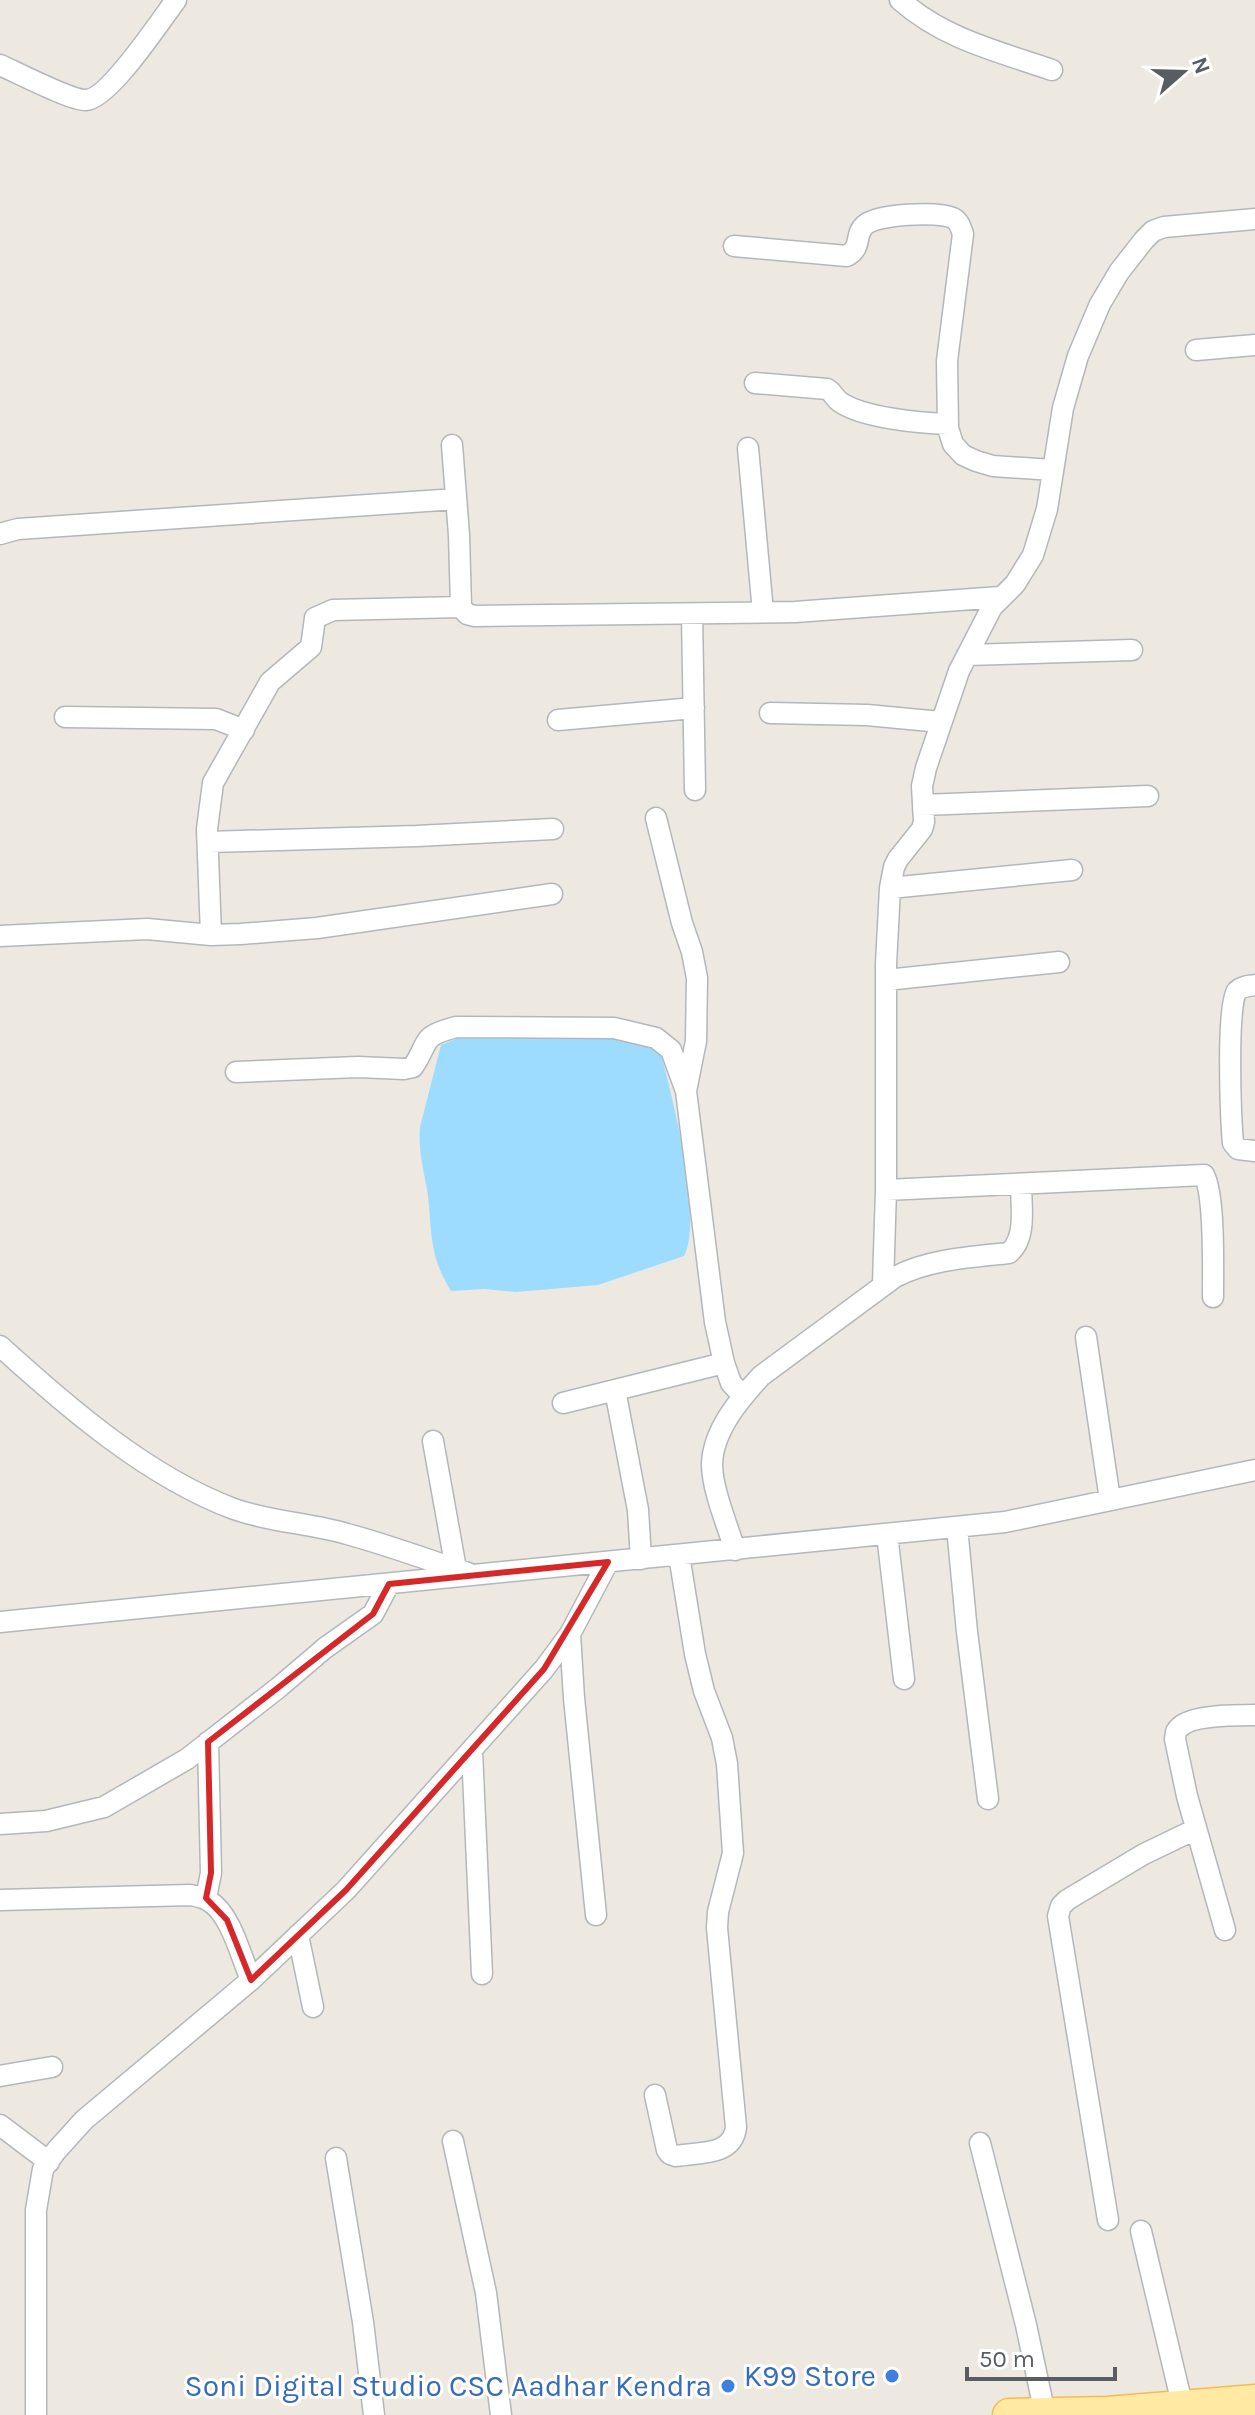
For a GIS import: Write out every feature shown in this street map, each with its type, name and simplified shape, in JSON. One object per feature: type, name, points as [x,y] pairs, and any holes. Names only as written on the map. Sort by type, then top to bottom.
[{"type":"main road","points":[[1009,2415],[1183,2408],[1255,2401]]},
{"type":"street","points":[[0,65],[81,100],[97,97],[122,71],[176,0]]},
{"type":"street","points":[[900,0],[949,35],[1052,70]]},
{"type":"street","points":[[734,246],[847,256],[859,243],[864,225],[873,221],[914,214],[952,217],[959,223],[963,234],[947,361],[948,424],[953,444],[963,455],[993,466],[1053,470]]},
{"type":"street","points":[[883,1284],[890,888],[898,859],[922,829],[922,786],[941,722],[982,622],[1000,597],[1015,584],[1033,555],[1047,509],[1063,408],[1078,356],[1100,304],[1119,272],[1153,231],[1164,227],[1255,219]]},
{"type":"street","points":[[1196,350],[1255,345]]},
{"type":"street","points":[[755,383],[827,389],[841,403],[864,412],[918,423],[948,424]]},
{"type":"street","points":[[452,445],[461,607],[467,614],[763,612],[1000,597]]},
{"type":"street","points":[[748,448],[763,612]]},
{"type":"street","points":[[0,534],[18,529],[456,499]]},
{"type":"street","points":[[211,935],[207,829],[213,783],[270,682],[311,647],[315,618],[333,610],[461,607]]},
{"type":"street","points":[[692,614],[695,790]]},
{"type":"street","points":[[967,655],[1132,650]]},
{"type":"street","points":[[558,720],[694,708]]},
{"type":"street","points":[[770,713],[867,715],[941,722]]},
{"type":"street","points":[[65,717],[216,719],[244,730]]},
{"type":"street","points":[[923,805],[1148,796]]},
{"type":"street","points":[[656,818],[697,978],[696,1041],[686,1091]]},
{"type":"street","points":[[208,842],[553,829]]},
{"type":"street","points":[[890,888],[1072,870]]},
{"type":"street","points":[[0,936],[147,929],[211,935],[317,928],[552,894]]},
{"type":"street","points":[[886,980],[1059,962]]},
{"type":"street","points":[[1255,985],[1237,992],[1233,1001],[1231,1037],[1233,1143],[1238,1149],[1255,1151]]},
{"type":"street","points":[[236,1072],[358,1067],[404,1069],[413,1067],[427,1039],[436,1032],[456,1027],[614,1028],[656,1038],[671,1050],[686,1091],[710,1283],[724,1363],[731,1383],[743,1396]]},
{"type":"street","points":[[886,1190],[1204,1175],[1210,1199],[1213,1297]]},
{"type":"street","points":[[735,1550],[712,1462],[720,1433],[743,1396],[761,1376],[883,1284],[906,1271],[966,1258],[1009,1253],[1020,1236],[1021,1184]]},
{"type":"street","points":[[1086,1337],[1110,1500]]},
{"type":"street","points":[[0,1346],[94,1427],[167,1476],[201,1494],[234,1509],[345,1533],[466,1572]]},
{"type":"street","points":[[563,1403],[724,1363]]},
{"type":"street","points":[[615,1390],[638,1510],[641,1559]]},
{"type":"street","points":[[433,1441],[466,1572]]},
{"type":"street","points":[[0,1622],[389,1584],[466,1572],[641,1559],[1005,1522],[1255,1470]]},
{"type":"street","points":[[957,1527],[988,1799]]},
{"type":"street","points":[[887,1534],[904,1679]]},
{"type":"street","points":[[655,2095],[667,2150],[673,2156],[718,2150],[735,2138],[717,1928],[733,1853],[727,1764],[722,1738],[704,1691],[695,1654],[679,1555]]},
{"type":"street","points":[[36,2415],[36,2210],[43,2169],[84,2120],[251,1980],[346,1890],[544,1669],[570,1634],[608,1562]]},
{"type":"street","points":[[0,1824],[46,1821],[104,1807],[187,1759],[325,1648],[373,1614],[389,1584]]},
{"type":"street","points":[[570,1634],[596,1915]]},
{"type":"street","points":[[1225,1930],[1178,1756],[1176,1731],[1181,1725],[1205,1718],[1255,1715]]},
{"type":"street","points":[[206,1898],[211,1873],[208,1742]]},
{"type":"street","points":[[472,1751],[482,1974]]},
{"type":"street","points":[[1108,2220],[1058,1916],[1067,1900],[1144,1854],[1196,1829]]},
{"type":"street","points":[[0,1900],[190,1895],[206,1898],[227,1920],[251,1980]]},
{"type":"street","points":[[298,1935],[313,2007]]},
{"type":"street","points":[[0,2076],[52,2067]]},
{"type":"street","points":[[0,2125],[49,2162]]},
{"type":"street","points":[[453,2141],[486,2293],[501,2415]]},
{"type":"street","points":[[980,2143],[1026,2325],[1053,2414]]},
{"type":"street","points":[[336,2158],[363,2322],[374,2415]]},
{"type":"street","points":[[1141,2231],[1183,2408]]},
{"type":"highlighted area","points":[[608,1562],[544,1669],[346,1890],[251,1980],[227,1920],[206,1898],[211,1873],[208,1742],[373,1614],[389,1584]]},
{"type":"water","points":[[468,1034],[576,1039],[626,1035],[659,1047],[684,1154],[688,1185],[689,1238],[684,1256],[598,1285],[516,1292],[485,1289],[451,1291],[434,1252],[420,1150],[420,1127],[441,1045]]},
{"type":"place","name":"K99 Store","points":[[892,2376]]},
{"type":"place","name":"Soni Digital Studio CSC Aadhar Kendra","points":[[728,2386]]}]
